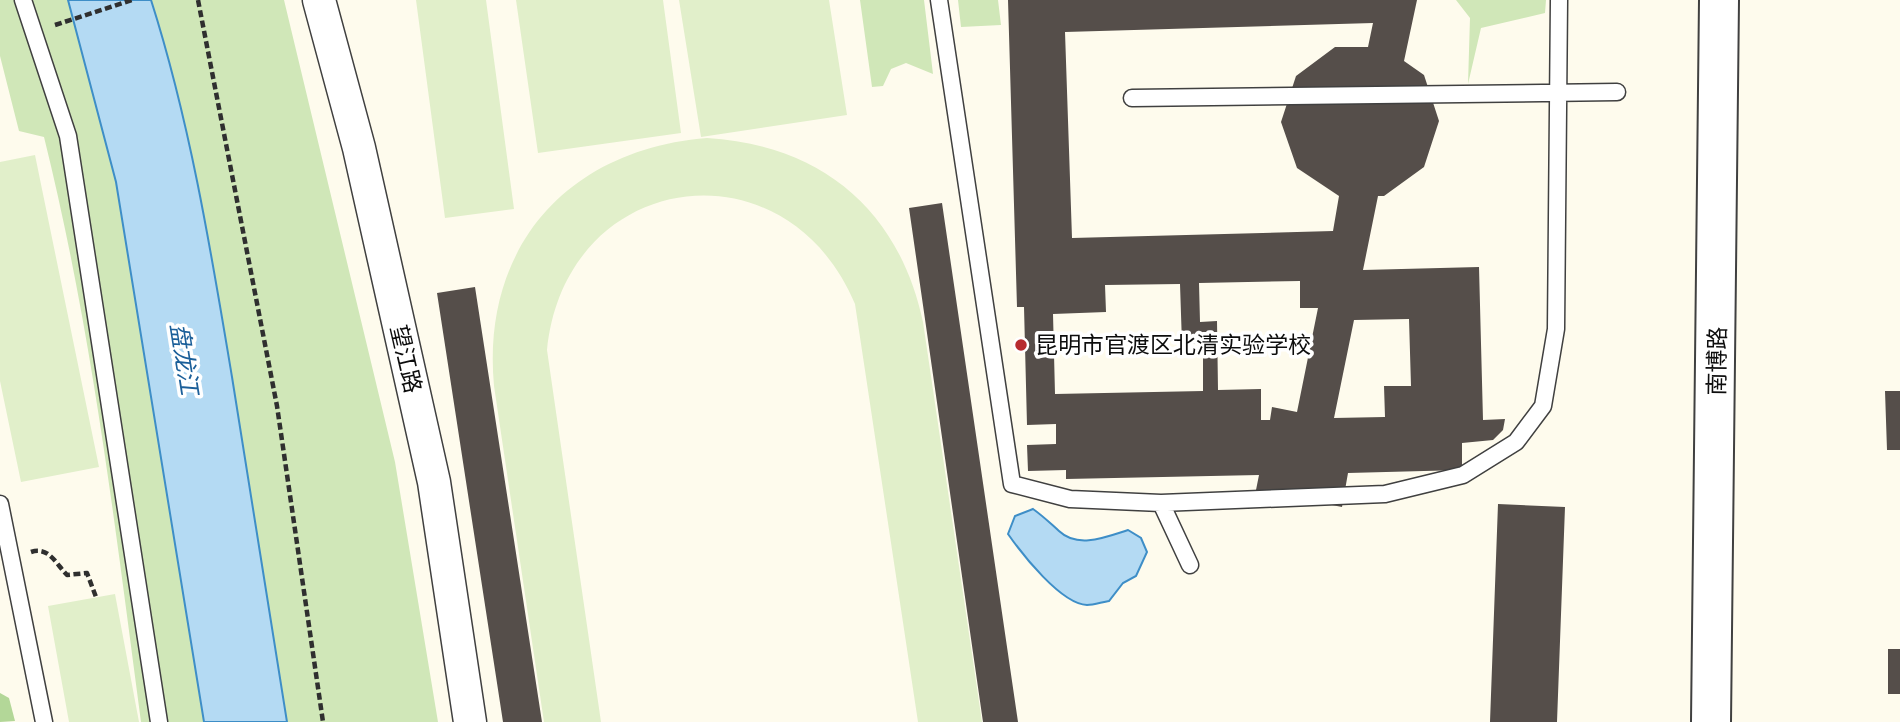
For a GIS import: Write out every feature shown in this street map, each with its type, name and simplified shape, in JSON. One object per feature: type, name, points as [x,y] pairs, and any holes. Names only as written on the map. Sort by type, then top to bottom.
[{"type":"street","name":"望江路","points":[[319,0],[359,148],[434,482],[470,722]]},
{"type":"street","name":"南博路","points":[[1711,722],[1719,0]]},
{"type":"lane","points":[[23,0],[68,136],[159,722]]},
{"type":"lane","points":[[939,0],[1012,484],[1070,499],[1161,503],[1385,494],[1463,475],[1516,442],[1543,406],[1556,329],[1559,0]]},
{"type":"lane","points":[[1132,98],[1617,92]]},
{"type":"lane","points":[[1161,503],[1190,565]]},
{"type":"lane","points":[[0,504],[44,722]]},
{"type":"path","points":[[34,32],[132,0]]},
{"type":"path","points":[[198,0],[277,406],[323,722]]},
{"type":"path","points":[[11,557],[38,550],[51,555],[67,575],[87,573],[96,597]]},
{"type":"green space","points":[[0,0],[284,0],[395,462],[438,722],[141,722],[101,428],[76,282],[44,137],[19,131],[0,56]]},
{"type":"green space","points":[[416,0],[486,0],[514,209],[445,218]]},
{"type":"green space","points":[[516,0],[663,0],[681,133],[538,153]]},
{"type":"green space","points":[[679,0],[829,0],[847,115],[701,137]]},
{"type":"green space","points":[[860,0],[924,0],[933,74],[906,63],[891,69],[883,86],[872,87]]},
{"type":"green space","points":[[958,0],[998,0],[1001,25],[961,27]]},
{"type":"green space","points":[[1456,0],[1546,0],[1545,13],[1481,28],[1468,84],[1470,18]]},
{"type":"green space","points":[[707,138],[748,143],[786,154],[820,170],[849,191],[874,216],[895,247],[912,282],[923,322],[982,722],[918,722],[855,304],[822,251],[780,216],[732,198],[681,197],[634,213],[593,244],[563,290],[547,350],[601,722],[544,722],[494,386],[494,336],[502,290],[519,249],[544,214],[576,184],[614,162],[658,146]]},
{"type":"green space","points":[[35,155],[99,467],[21,482],[0,381],[0,162]]},
{"type":"green space","points":[[115,594],[139,722],[69,722],[48,606]]},
{"type":"green space","points":[[0,693],[9,698],[15,721],[0,722]]},
{"type":"water","name":"盘龙江","points":[[68,0],[151,0],[165,46],[207,235],[287,722],[204,722],[116,182]]},
{"type":"water","points":[[1033,509],[1059,531],[1075,539],[1092,540],[1128,530],[1141,538],[1147,552],[1136,576],[1123,583],[1109,601],[1087,605],[1066,596],[1043,577],[1008,534],[1015,516]]},
{"type":"building","points":[[1008,0],[1417,0],[1404,61],[1424,75],[1439,121],[1424,167],[1384,196],[1378,196],[1363,270],[1479,267],[1483,420],[1505,419],[1503,430],[1493,440],[1462,443],[1462,470],[1348,473],[1342,507],[1256,490],[1259,475],[1066,479],[1066,470],[1028,471],[1027,445],[1056,444],[1056,424],[1027,425],[1024,307],[1017,307]],"holes":[[[1373,23],[1368,47],[1335,47],[1296,76],[1281,122],[1297,168],[1339,196],[1333,231],[1072,238],[1065,32]],[[1300,281],[1300,308],[1318,308],[1297,412],[1272,407],[1270,420],[1261,420],[1261,389],[1218,390],[1217,321],[1200,322],[1199,283]],[[1180,284],[1182,344],[1203,344],[1203,391],[1055,394],[1053,314],[1106,312],[1105,285]],[[1409,319],[1411,386],[1384,386],[1385,417],[1334,418],[1354,320]]]},
{"type":"building","points":[[942,203],[1018,722],[983,722],[909,208]]},
{"type":"building","points":[[475,287],[542,722],[503,722],[437,293]]},
{"type":"building","points":[[1885,391],[1900,391],[1900,450],[1887,450]]},
{"type":"building","points":[[1498,504],[1565,507],[1557,722],[1490,722]]},
{"type":"building","points":[[1888,649],[1900,649],[1900,694],[1888,694]]},
{"type":"place","name":"昆明市官渡区北清实验学校","points":[[1021,345]]}]
